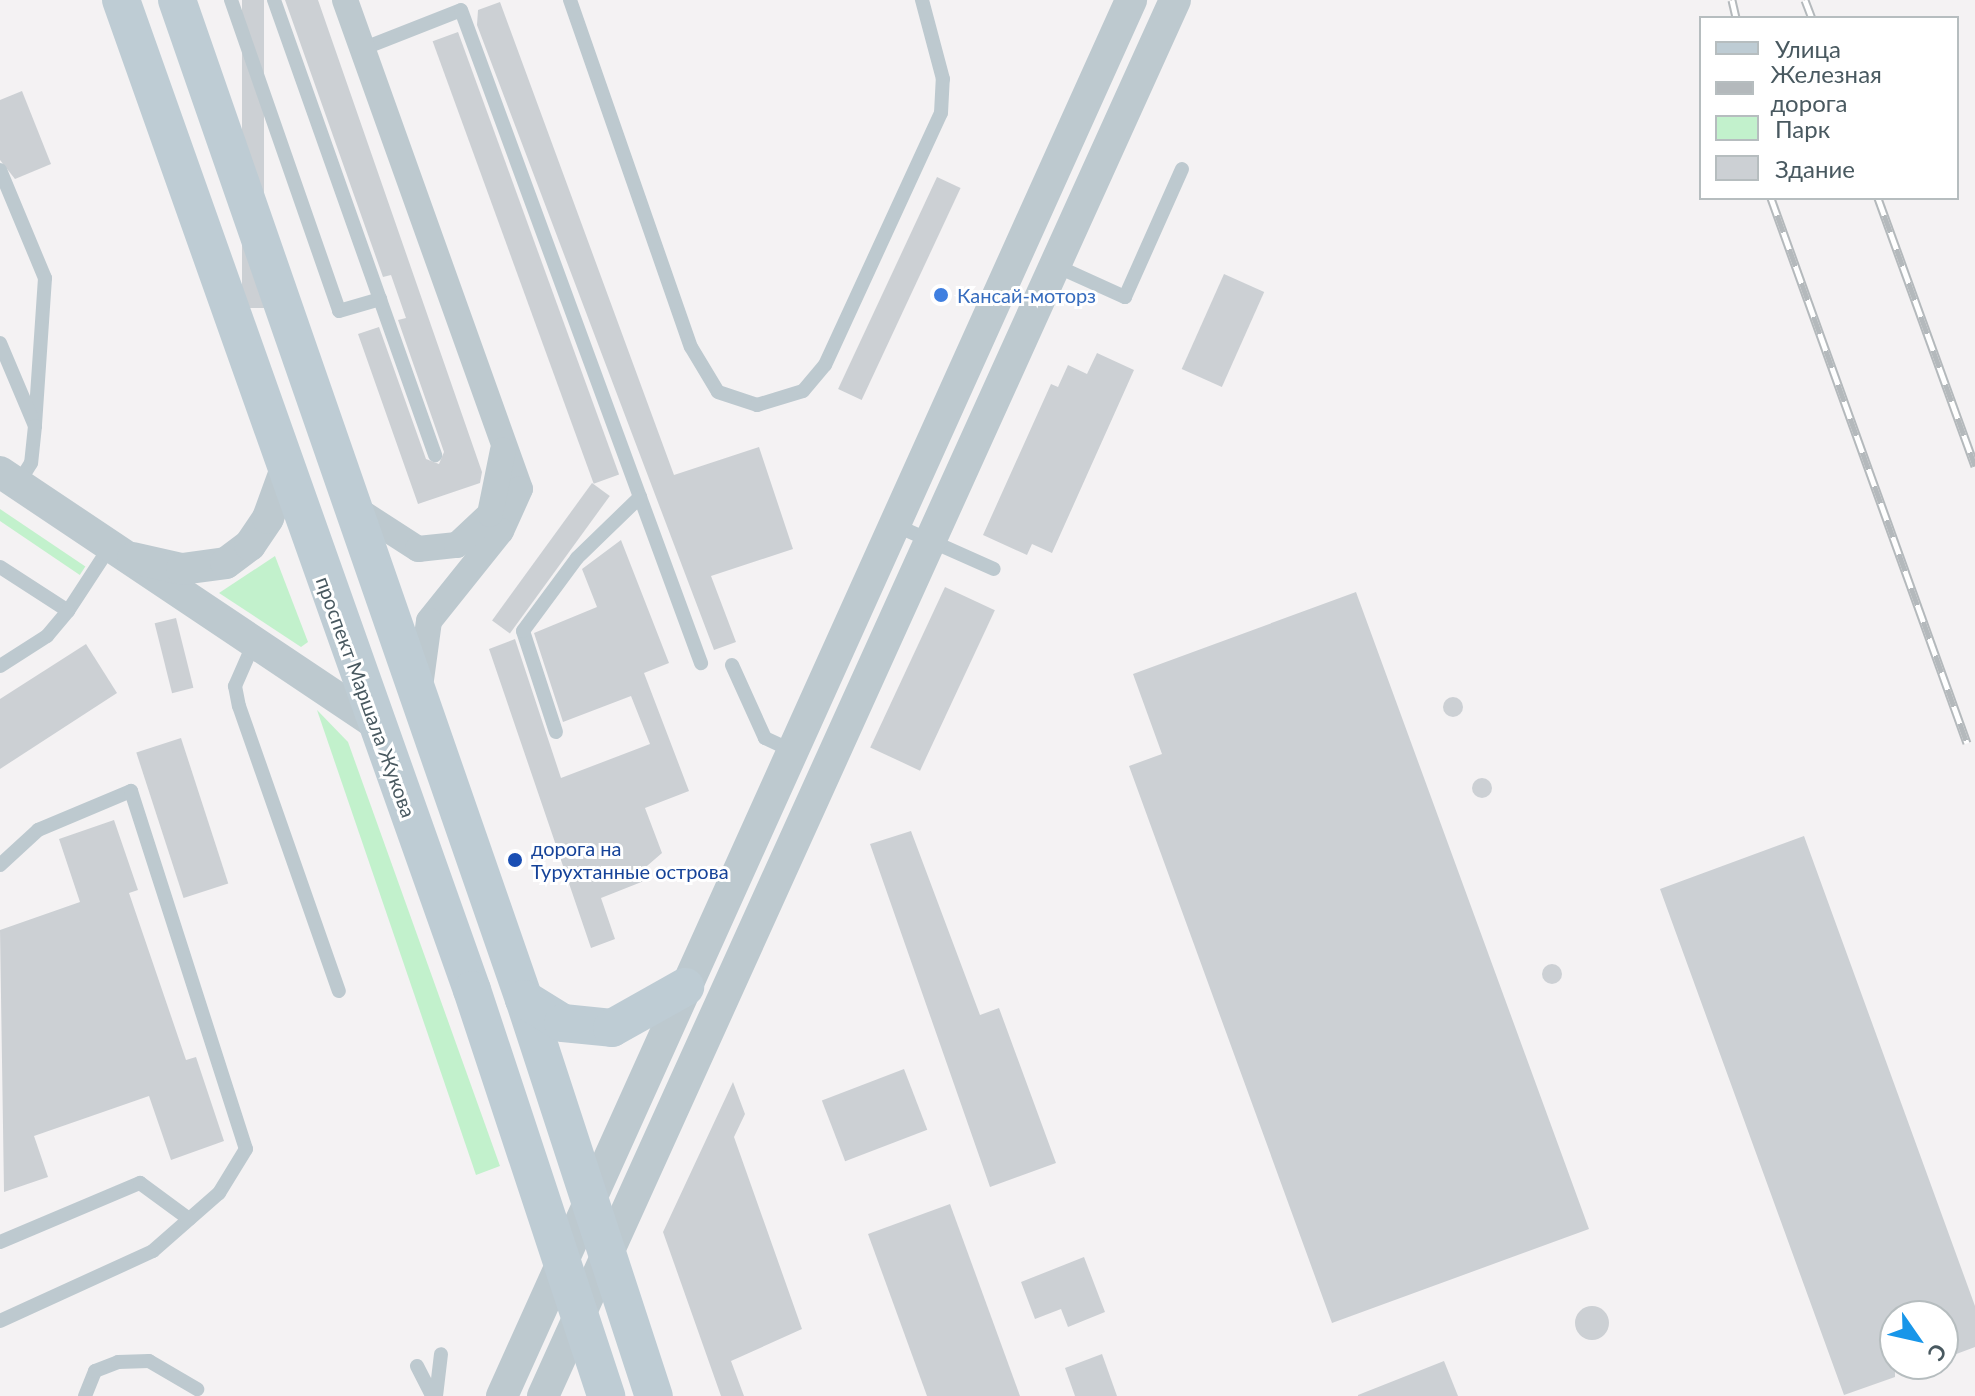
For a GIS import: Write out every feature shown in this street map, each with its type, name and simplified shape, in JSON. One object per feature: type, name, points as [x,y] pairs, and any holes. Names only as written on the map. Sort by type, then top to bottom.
[{"type":"main road","name":"проспект Маршала Жукова","points":[[121,0],[284,474],[472,990],[560,1267],[606,1396]]},
{"type":"main road","points":[[177,0],[524,999],[654,1396]]},
{"type":"main road","points":[[524,999],[563,1023],[612,1028],[685,987]]},
{"type":"street","points":[[345,0],[503,450],[517,470],[514,507],[429,621],[420,696]]},
{"type":"street","points":[[502,1396],[1131,0]]},
{"type":"street","points":[[543,1396],[1175,0]]},
{"type":"street","points":[[356,509],[418,549],[457,545],[490,514],[503,450]]},
{"type":"street","points":[[121,551],[182,569],[226,563],[262,527],[284,474]]},
{"type":"street","points":[[9,478],[121,551],[152,580],[375,723]]},
{"type":"lane","points":[[231,0],[339,311],[380,299]]},
{"type":"lane","points":[[274,0],[435,455]]},
{"type":"lane","points":[[570,0],[691,347],[718,392],[757,405],[803,391],[825,365],[941,113],[943,79],[922,0]]},
{"type":"lane","points":[[362,49],[461,10],[701,663]]},
{"type":"lane","points":[[1054,265],[1125,297],[1182,169]]},
{"type":"lane","points":[[0,170],[45,278],[31,463],[9,478]]},
{"type":"lane","points":[[0,343],[35,426]]},
{"type":"lane","points":[[556,732],[523,631],[577,558],[640,497]]},
{"type":"lane","points":[[895,525],[994,569]]},
{"type":"lane","points":[[0,666],[47,636],[121,551]]},
{"type":"lane","points":[[0,567],[68,611]]},
{"type":"lane","points":[[253,645],[235,686],[239,706],[339,991]]},
{"type":"lane","points":[[732,665],[765,738],[794,751]]},
{"type":"lane","points":[[0,865],[38,830],[131,791],[246,1149],[219,1193],[153,1251],[0,1321]]},
{"type":"lane","points":[[0,1242],[140,1183],[189,1219]]},
{"type":"lane","points":[[434,1396],[441,1354]]},
{"type":"lane","points":[[85,1396],[95,1371],[118,1362],[149,1361],[195,1394]]},
{"type":"lane","points":[[417,1366],[434,1396]]},
{"type":"green space","points":[[0,509],[85,567],[80,575],[0,521]]},
{"type":"green space","points":[[275,556],[308,642],[301,647],[219,593]]},
{"type":"green space","points":[[317,710],[348,742],[500,1166],[476,1175]]},
{"type":"building","points":[[242,0],[264,0],[264,308],[242,308]]},
{"type":"building","points":[[285,0],[318,0],[482,472],[480,483],[418,504],[358,334],[379,327],[426,459],[439,464],[444,452],[398,320],[406,318],[391,275],[383,277]]},
{"type":"building","points":[[500,2],[674,475],[759,447],[793,549],[711,576],[736,642],[714,650],[477,25],[478,10]]},
{"type":"building","points":[[458,32],[619,475],[594,484],[433,41]]},
{"type":"building","points":[[22,91],[51,164],[15,179],[0,160],[0,100]]},
{"type":"building","points":[[937,177],[961,188],[862,400],[838,389]]},
{"type":"building","points":[[1224,274],[1264,292],[1222,387],[1182,369]]},
{"type":"building","points":[[1097,353],[1134,370],[1052,553],[1032,544],[1027,555],[983,535],[1051,384],[1058,387],[1068,365],[1087,374]]},
{"type":"building","points":[[592,483],[610,496],[510,633],[492,621]]},
{"type":"building","points":[[621,540],[669,663],[644,673],[689,791],[645,808],[662,853],[640,872],[644,881],[601,898],[615,939],[591,948],[489,649],[515,639],[561,778],[650,744],[631,696],[563,722],[534,633],[597,607],[582,569]]},
{"type":"building","points":[[945,587],[995,610],[920,771],[870,747]]},
{"type":"building","points":[[1356,592],[1589,1229],[1332,1323],[1129,766],[1162,754],[1133,674]]},
{"type":"building","points":[[176,618],[193,688],[172,693],[155,623]]},
{"type":"building","points":[[86,644],[117,693],[0,769],[0,699]]},
{"type":"building","points":[[1453,697],[1460,700],[1463,707],[1460,714],[1453,717],[1446,714],[1443,707],[1446,700]]},
{"type":"building","points":[[181,738],[228,884],[184,898],[136,753]]},
{"type":"building","points":[[1482,778],[1489,781],[1492,788],[1489,795],[1482,798],[1475,795],[1472,788],[1475,781]]},
{"type":"building","points":[[114,820],[138,890],[129,893],[186,1060],[196,1057],[224,1141],[171,1160],[149,1096],[34,1136],[48,1177],[4,1192],[0,930],[80,902],[59,839]]},
{"type":"building","points":[[911,831],[980,1015],[999,1008],[1056,1163],[990,1187],[870,844]]},
{"type":"building","points":[[1804,836],[1975,1306],[1975,1347],[1959,1353],[1959,1300],[1879,1300],[1879,1380],[1886,1380],[1844,1395],[1660,889]]},
{"type":"building","points":[[1548,964],[1556,964],[1562,974],[1556,984],[1548,984],[1542,978],[1542,970]]},
{"type":"building","points":[[904,1069],[927,1130],[845,1161],[822,1101]]},
{"type":"building","points":[[733,1082],[745,1114],[734,1137],[802,1329],[731,1361],[744,1396],[721,1396],[663,1232]]},
{"type":"building","points":[[950,1204],[1020,1396],[927,1396],[868,1234]]},
{"type":"building","points":[[1084,1257],[1105,1312],[1068,1327],[1061,1309],[1035,1319],[1021,1282]]},
{"type":"building","points":[[1592,1306],[1604,1311],[1609,1323],[1604,1335],[1592,1340],[1580,1335],[1575,1323],[1580,1311]]},
{"type":"building","points":[[1102,1354],[1117,1396],[1075,1396],[1065,1368]]},
{"type":"building","points":[[1444,1361],[1458,1396],[1358,1396],[1358,1395]]},
{"type":"railway","points":[[1732,0],[1736,16]]},
{"type":"railway","points":[[1805,0],[1811,16]]},
{"type":"railway","points":[[1772,200],[1967,743]]},
{"type":"railway","points":[[1879,200],[1975,466]]},
{"type":"place","name":"Кансай-моторз","points":[[941,295]]},
{"type":"place","name":"дорога на Турухтанные острова","points":[[515,860]]}]
